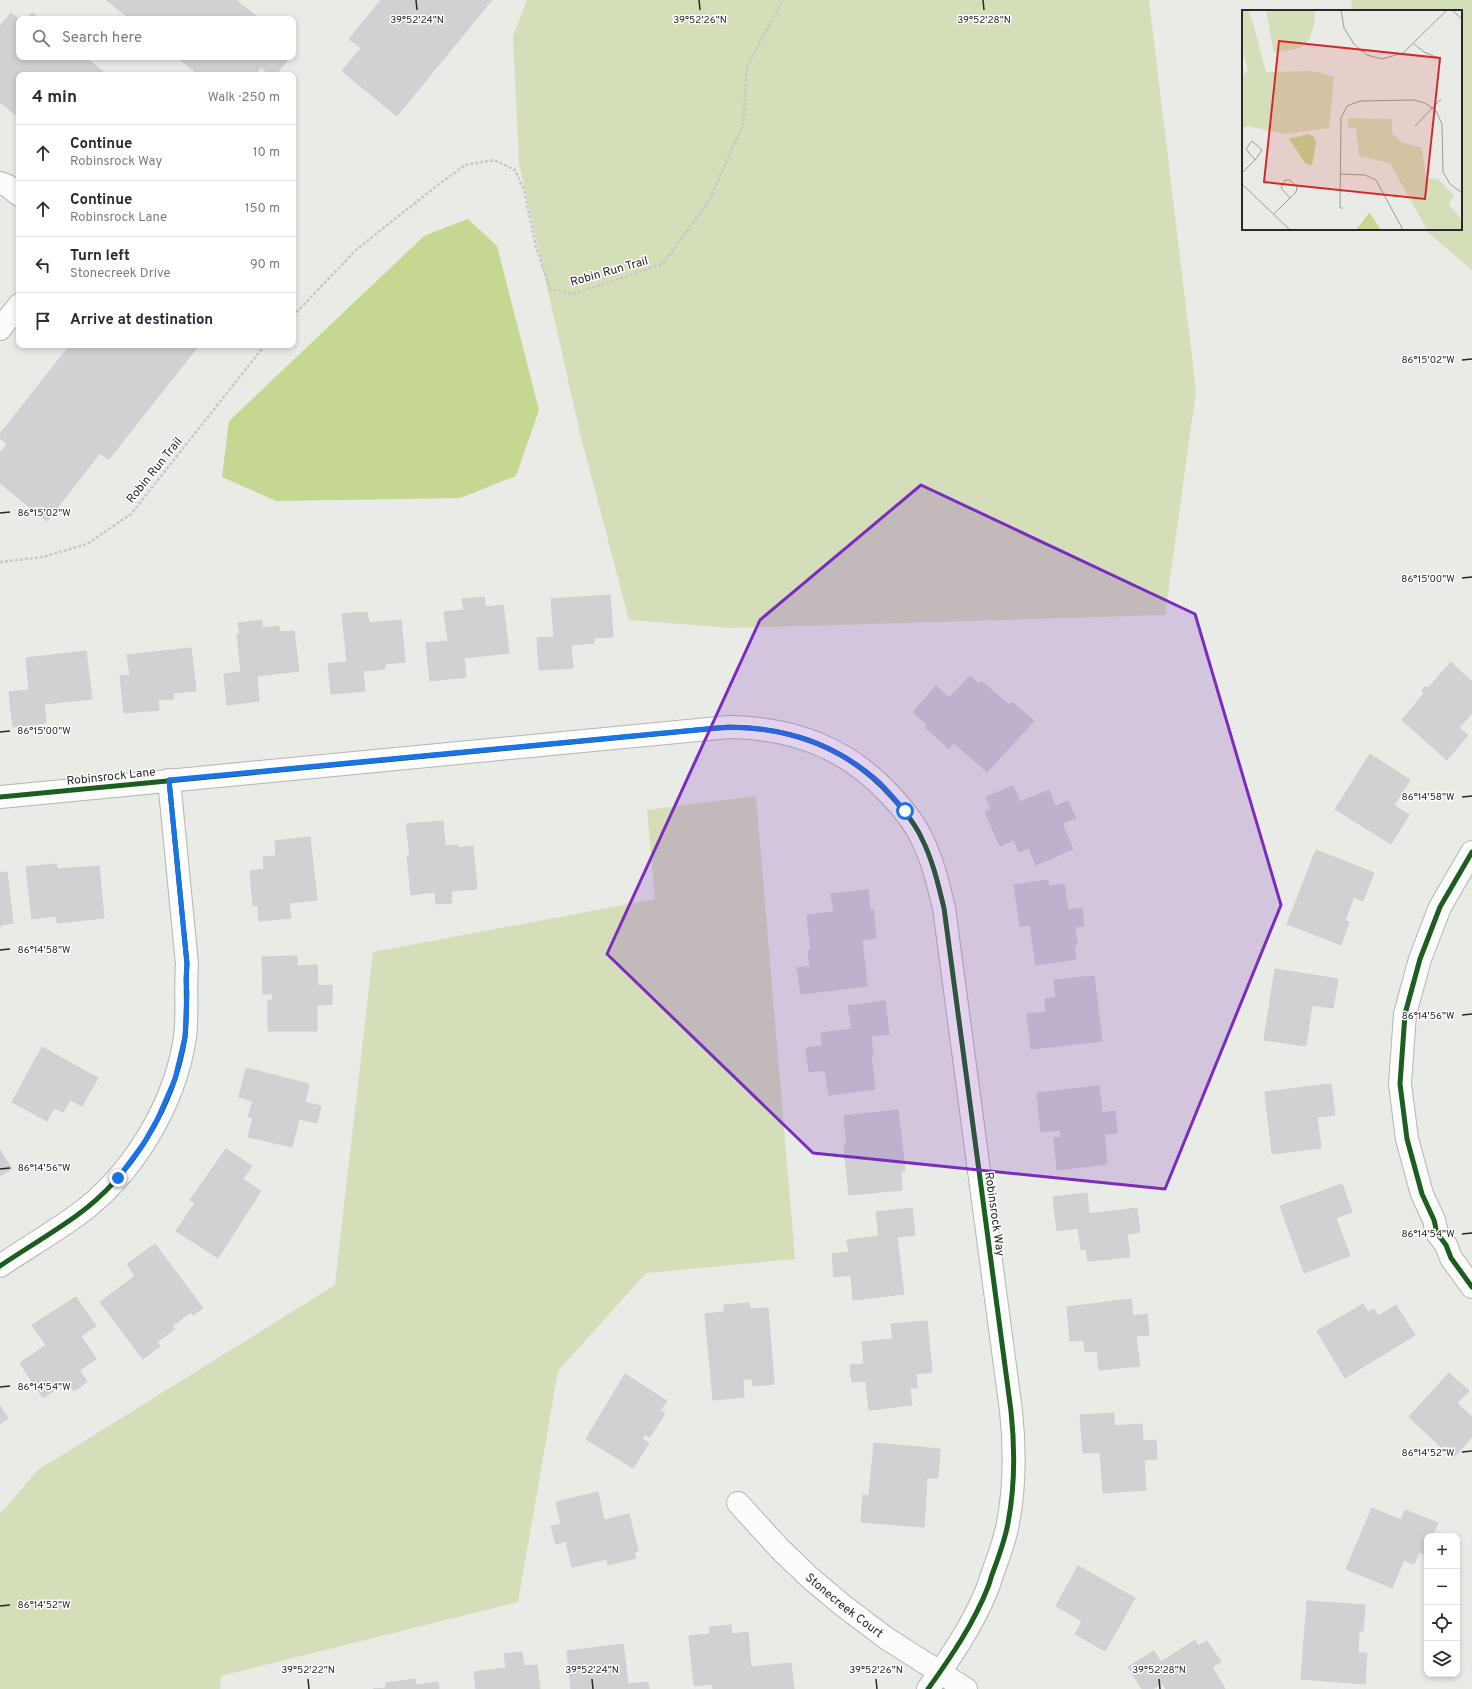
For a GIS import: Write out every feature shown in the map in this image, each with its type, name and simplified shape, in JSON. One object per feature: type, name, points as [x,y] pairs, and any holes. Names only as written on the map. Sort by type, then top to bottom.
[{"type":"street","points":[[0,183],[8,186],[16,193]]},
{"type":"street","points":[[0,328],[16,309]]},
{"type":"street","name":"Robinsrock Lane","points":[[0,797],[729,727],[771,730],[799,736],[840,753],[862,768]]},
{"type":"street","name":"Robinsrock Way","points":[[862,768],[874,778],[905,811],[921,837],[933,864],[944,908],[1011,1411],[1014,1444],[1014,1467],[1008,1523],[998,1561],[992,1573],[989,1585],[966,1632],[934,1681]]},
{"type":"street","points":[[0,1266],[76,1216],[118,1178],[144,1143],[158,1118],[175,1079],[185,1037],[187,964],[169,780]]},
{"type":"street","points":[[1472,852],[1440,907],[1429,933],[1413,982],[1405,1014],[1400,1084],[1408,1139],[1422,1194],[1434,1220],[1437,1233],[1446,1245],[1451,1258],[1472,1287]]},
{"type":"street","name":"Stonecreek Court","points":[[738,1503],[779,1548],[809,1577],[841,1604],[886,1638],[934,1681],[966,1689]]},
{"type":"highlighted area","points":[[921,485],[1195,614],[1281,905],[1165,1189],[813,1153],[607,954],[760,620]]},
{"type":"shaded area","points":[[527,0],[1149,0],[1196,391],[1165,615],[733,628],[629,620],[581,437],[519,164],[513,36]]},
{"type":"shaded area","points":[[1351,0],[1472,0],[1472,270],[1425,230],[1462,230],[1462,10],[1353,10]]},
{"type":"shaded area","points":[[468,219],[497,246],[539,410],[516,476],[460,498],[276,501],[222,477],[229,421],[424,236]]},
{"type":"shaded area","points":[[756,796],[795,1259],[646,1273],[558,1371],[518,1602],[221,1676],[220,1689],[0,1689],[0,1514],[38,1470],[335,1285],[373,952],[655,899],[647,810]]},
{"type":"building","points":[[106,0],[236,0],[256,16],[126,16]]},
{"type":"building","points":[[381,0],[492,0],[397,116],[342,71],[361,48],[349,39]]},
{"type":"building","points":[[11,13],[16,17],[16,60],[89,60],[103,72],[16,72],[16,115],[0,102],[0,26]]},
{"type":"building","points":[[181,60],[288,60],[278,72],[267,72],[261,67],[257,72],[195,72]]},
{"type":"building","points":[[68,348],[197,348],[109,459],[100,453],[47,521],[0,483],[0,453],[7,444],[0,438],[0,434]]},
{"type":"building","points":[[610,595],[613,637],[594,638],[594,643],[571,645],[573,668],[539,670],[537,638],[554,637],[551,599]]},
{"type":"building","points":[[484,597],[485,607],[503,605],[509,653],[464,658],[466,677],[430,681],[426,643],[448,641],[444,612],[464,610],[462,599]]},
{"type":"building","points":[[367,612],[369,623],[401,620],[405,662],[385,664],[385,669],[363,671],[365,691],[331,694],[328,664],[347,662],[342,614]]},
{"type":"building","points":[[262,620],[262,628],[279,626],[279,632],[294,631],[299,671],[257,676],[259,701],[227,705],[224,674],[241,672],[237,634],[240,634],[238,623]]},
{"type":"building","points":[[191,648],[196,691],[173,693],[174,699],[158,700],[159,710],[124,713],[120,676],[130,675],[127,655]]},
{"type":"building","points":[[86,651],[92,699],[44,704],[46,723],[13,727],[9,692],[29,690],[26,658]]},
{"type":"building","points":[[1451,662],[1472,682],[1472,713],[1459,728],[1468,735],[1447,760],[1402,720],[1424,693],[1422,690],[1426,686],[1428,688]]},
{"type":"building","points":[[970,676],[978,684],[981,681],[1009,705],[1012,702],[1034,721],[987,772],[954,743],[949,749],[925,727],[927,725],[913,712],[936,686],[949,698]]},
{"type":"building","points":[[1370,754],[1410,780],[1394,805],[1409,815],[1391,844],[1335,809]]},
{"type":"building","points":[[1013,786],[1020,802],[1049,790],[1055,806],[1068,801],[1076,818],[1062,823],[1073,849],[1036,865],[1029,848],[1019,852],[1014,840],[1000,846],[985,812],[991,809],[986,797]]},
{"type":"building","points":[[443,821],[445,846],[458,845],[458,848],[473,846],[477,889],[451,891],[452,903],[436,904],[435,892],[411,895],[407,856],[410,856],[406,824]]},
{"type":"building","points":[[310,837],[317,900],[289,903],[291,918],[259,921],[258,905],[253,906],[250,871],[264,869],[263,857],[276,856],[275,841]]},
{"type":"building","points":[[1316,850],[1374,873],[1363,901],[1354,897],[1345,920],[1349,922],[1341,945],[1287,924]]},
{"type":"building","points":[[56,864],[57,869],[99,866],[104,918],[57,923],[56,916],[32,919],[26,867]]},
{"type":"building","points":[[7,872],[13,923],[0,925],[0,873]]},
{"type":"building","points":[[1048,880],[1049,886],[1064,884],[1068,910],[1082,908],[1084,926],[1075,927],[1077,944],[1074,945],[1076,959],[1036,965],[1030,925],[1020,926],[1014,885]]},
{"type":"building","points":[[868,890],[870,910],[873,909],[876,938],[862,940],[867,986],[801,994],[797,968],[810,966],[808,951],[811,950],[807,915],[834,912],[831,894]]},
{"type":"building","points":[[297,956],[297,966],[317,965],[318,986],[332,985],[332,1004],[317,1005],[317,1031],[268,1031],[268,1000],[272,1000],[273,994],[263,994],[262,957]]},
{"type":"building","points":[[1275,969],[1338,979],[1333,1008],[1312,1005],[1306,1046],[1264,1040]]},
{"type":"building","points":[[1094,976],[1102,1041],[1031,1049],[1027,1014],[1046,1012],[1045,999],[1056,997],[1054,980]]},
{"type":"building","points":[[885,1001],[889,1034],[871,1036],[873,1054],[871,1054],[875,1089],[829,1095],[825,1070],[809,1072],[806,1048],[822,1046],[821,1033],[852,1029],[848,1006]]},
{"type":"building","points":[[42,1047],[98,1078],[82,1106],[70,1100],[63,1112],[54,1108],[47,1121],[12,1102]]},
{"type":"building","points":[[246,1068],[309,1084],[305,1102],[321,1106],[317,1123],[299,1119],[292,1147],[248,1137],[253,1118],[248,1117],[253,1101],[239,1097]]},
{"type":"building","points":[[1331,1084],[1335,1115],[1317,1117],[1321,1148],[1272,1154],[1265,1092]]},
{"type":"building","points":[[1099,1086],[1102,1113],[1115,1111],[1117,1133],[1104,1134],[1107,1164],[1057,1170],[1054,1138],[1061,1137],[1060,1130],[1041,1132],[1037,1093]]},
{"type":"building","points":[[898,1110],[905,1171],[901,1171],[902,1190],[849,1195],[844,1146],[847,1145],[844,1116]]},
{"type":"building","points":[[226,1149],[252,1166],[243,1179],[261,1191],[218,1258],[176,1231],[195,1203],[190,1200]]},
{"type":"building","points":[[0,1150],[12,1169],[0,1176]]},
{"type":"building","points":[[1342,1184],[1352,1212],[1336,1218],[1350,1256],[1304,1273],[1280,1206]]},
{"type":"building","points":[[1087,1193],[1089,1214],[1137,1208],[1140,1232],[1127,1234],[1130,1257],[1088,1261],[1086,1249],[1081,1250],[1078,1228],[1057,1231],[1053,1197]]},
{"type":"building","points":[[912,1208],[915,1235],[897,1237],[904,1294],[853,1300],[851,1275],[834,1277],[832,1254],[849,1252],[847,1240],[879,1236],[876,1212]]},
{"type":"building","points":[[155,1244],[203,1308],[193,1315],[191,1312],[172,1326],[175,1329],[157,1342],[160,1346],[143,1359],[100,1302],[135,1276],[127,1264]]},
{"type":"building","points":[[76,1297],[96,1326],[81,1336],[96,1359],[80,1370],[87,1382],[74,1391],[67,1382],[43,1398],[20,1363],[46,1345],[32,1325]]},
{"type":"building","points":[[1131,1299],[1133,1316],[1147,1314],[1149,1335],[1136,1336],[1140,1366],[1099,1370],[1097,1351],[1085,1352],[1084,1340],[1070,1341],[1067,1307]]},
{"type":"building","points":[[749,1303],[750,1309],[768,1308],[774,1384],[753,1386],[752,1379],[743,1379],[744,1397],[713,1400],[705,1314],[724,1312],[724,1305]]},
{"type":"building","points":[[1363,1304],[1368,1312],[1374,1309],[1378,1316],[1396,1305],[1415,1335],[1345,1378],[1317,1331]]},
{"type":"building","points":[[927,1321],[932,1372],[916,1374],[917,1388],[910,1388],[912,1405],[869,1410],[866,1381],[852,1382],[850,1365],[864,1364],[862,1342],[893,1339],[891,1324]]},
{"type":"building","points":[[1449,1373],[1469,1391],[1457,1403],[1472,1417],[1472,1437],[1453,1458],[1409,1417]]},
{"type":"building","points":[[625,1374],[667,1401],[660,1410],[665,1413],[650,1437],[645,1434],[642,1439],[649,1443],[633,1468],[586,1439]]},
{"type":"building","points":[[0,1406],[8,1418],[0,1424]]},
{"type":"building","points":[[1114,1413],[1114,1426],[1142,1424],[1143,1441],[1156,1440],[1157,1459],[1144,1460],[1146,1490],[1103,1493],[1100,1452],[1083,1453],[1080,1415]]},
{"type":"building","points":[[874,1443],[940,1449],[938,1478],[927,1478],[924,1527],[861,1522],[863,1495],[869,1496]]},
{"type":"building","points":[[598,1492],[604,1520],[629,1514],[638,1551],[634,1552],[636,1558],[608,1565],[607,1559],[572,1567],[566,1541],[556,1544],[551,1526],[561,1524],[556,1502]]},
{"type":"building","points":[[1372,1508],[1401,1520],[1405,1510],[1438,1523],[1433,1533],[1424,1533],[1424,1554],[1419,1552],[1414,1564],[1404,1560],[1392,1588],[1346,1569]]},
{"type":"building","points":[[1078,1566],[1135,1598],[1105,1651],[1075,1634],[1082,1621],[1056,1606]]},
{"type":"building","points":[[1307,1601],[1365,1605],[1363,1631],[1359,1631],[1358,1653],[1367,1653],[1365,1684],[1301,1679]]},
{"type":"building","points":[[731,1625],[732,1634],[748,1632],[751,1667],[791,1663],[794,1689],[713,1689],[712,1684],[694,1686],[689,1636],[710,1634],[709,1627]]},
{"type":"building","points":[[1195,1640],[1198,1646],[1207,1641],[1221,1662],[1212,1667],[1225,1689],[1166,1689],[1162,1683],[1153,1689],[1142,1689],[1128,1667],[1154,1651],[1161,1662]]},
{"type":"building","points":[[623,1644],[628,1684],[648,1682],[649,1689],[571,1689],[567,1651]]},
{"type":"building","points":[[522,1652],[524,1666],[537,1665],[540,1689],[476,1689],[474,1672],[506,1668],[504,1654]]},
{"type":"building","points":[[415,1679],[416,1685],[438,1682],[439,1689],[373,1689],[386,1688],[386,1683]]},
{"type":"cycle path","points":[[0,797],[729,727],[776,731],[818,744],[838,754],[875,780],[904,811],[919,833],[932,864],[944,908],[1011,1411],[1013,1439],[1014,1467],[1012,1495],[1007,1529],[1000,1554],[976,1614],[928,1689]]},
{"type":"cycle path","points":[[0,1266],[76,1216],[96,1200],[115,1181],[148,1137],[172,1088],[180,1063],[185,1037],[187,964],[169,780]]},
{"type":"cycle path","points":[[1472,852],[1440,907],[1420,959],[1405,1014],[1400,1084],[1407,1139],[1422,1194],[1434,1220],[1437,1233],[1446,1245],[1451,1258],[1472,1287]]},
{"type":"route","points":[[118,1178],[144,1143],[158,1118],[175,1079],[185,1037],[187,964],[169,780],[716,728],[743,727],[771,730],[799,736],[840,753],[852,760],[874,778],[905,811]]}]
